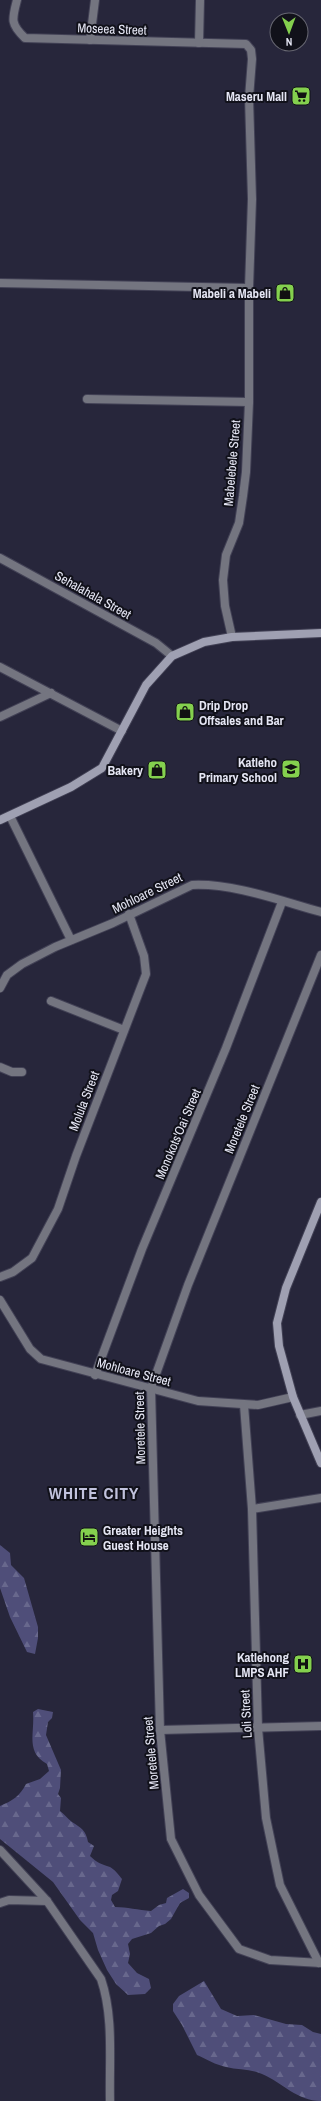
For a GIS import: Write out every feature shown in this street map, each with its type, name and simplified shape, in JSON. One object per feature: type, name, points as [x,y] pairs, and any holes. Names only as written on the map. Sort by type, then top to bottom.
[{"type":"main road","points":[[0,820],[71,787],[102,768],[146,685],[172,656],[204,642],[232,637],[284,633],[321,633]]},
{"type":"main road","points":[[321,1202],[286,1288],[277,1323],[279,1346],[293,1397],[321,1463]]},
{"type":"street","name":"Moseea Street","points":[[17,0],[13,21],[16,29],[25,38],[199,43]]},
{"type":"street","points":[[90,40],[95,0]]},
{"type":"street","points":[[199,43],[200,0]]},
{"type":"street","name":"Mabelebele Street","points":[[199,43],[246,44],[250,50],[252,59],[249,98],[252,199],[249,288],[249,402],[246,472],[239,523],[226,555],[223,580],[225,606],[232,637]]},
{"type":"street","points":[[0,283],[249,288]]},
{"type":"street","points":[[87,399],[249,402]]},
{"type":"street","name":"Sehalahala Street","points":[[0,558],[156,643],[172,656]]},
{"type":"street","points":[[0,667],[122,732]]},
{"type":"street","points":[[0,717],[51,693]]},
{"type":"street","points":[[10,816],[71,940]]},
{"type":"street","name":"Mohloare Street","points":[[0,988],[7,975],[17,968],[71,940],[113,923],[192,885],[203,884],[231,889],[321,912]]},
{"type":"street","name":"Monokots'Oai Street","points":[[95,1375],[142,1249],[226,1048],[282,902]]},
{"type":"street","name":"Molula Street","points":[[0,1277],[13,1272],[32,1258],[58,1209],[76,1156],[146,974],[144,956],[129,914]]},
{"type":"street","name":"Moretele Street","points":[[320,1963],[270,1960],[252,1956],[239,1949],[232,1943],[199,1895],[172,1839],[160,1730],[151,1388],[188,1285],[321,955]]},
{"type":"street","points":[[51,1001],[124,1030]]},
{"type":"street","points":[[0,1066],[12,1072],[22,1072]]},
{"type":"street","name":"Mohloare Street","points":[[0,1300],[30,1349],[41,1359],[95,1375],[198,1401],[258,1405],[293,1397]]},
{"type":"street","name":"Loli Street","points":[[244,1405],[252,1509],[258,1728],[266,1818],[280,1885],[320,1963]]},
{"type":"street","points":[[300,1415],[321,1411]]},
{"type":"street","points":[[252,1509],[321,1498]]},
{"type":"street","points":[[160,1730],[321,1726]]},
{"type":"street","points":[[0,1850],[47,1901],[101,1979],[106,1994],[109,2017],[110,2101]]},
{"type":"street","points":[[0,1903],[9,1900],[47,1901]]},
{"type":"green space","points":[[0,1545],[10,1553],[11,1565],[24,1578],[38,1627],[38,1638],[35,1654],[27,1652],[10,1617],[0,1588]]},
{"type":"green space","points":[[38,1709],[53,1712],[52,1718],[48,1722],[46,1735],[61,1770],[60,1788],[58,1794],[61,1798],[60,1811],[70,1821],[83,1830],[88,1842],[94,1846],[90,1856],[99,1863],[112,1868],[122,1879],[118,1891],[112,1895],[111,1900],[115,1907],[151,1911],[159,1905],[166,1903],[167,1898],[183,1889],[189,1893],[189,1898],[180,1903],[171,1919],[151,1933],[132,1939],[128,1944],[130,1954],[128,1963],[137,1973],[149,1979],[151,1988],[145,1994],[128,1995],[116,1984],[107,1970],[98,1950],[93,1933],[80,1920],[53,1882],[0,1839],[0,1806],[15,1798],[26,1784],[40,1779],[49,1771],[47,1764],[40,1759],[33,1748],[33,1712]]},
{"type":"green space","points":[[204,1981],[221,2009],[237,2016],[254,2015],[286,2024],[302,2025],[313,2032],[321,2034],[321,2101],[312,2100],[297,2095],[258,2072],[222,2066],[197,2055],[173,2011],[173,2004],[179,1996]]},
{"type":"place","name":"Maseru Mall","points":[[301,96]]},
{"type":"place","name":"Mabeli a Mabeli","points":[[285,293]]},
{"type":"place","name":"Drip Drop Offsales and Bar","points":[[185,712]]},
{"type":"place","name":"Katleho Primary School","points":[[291,769]]},
{"type":"place","name":"Bakery","points":[[157,770]]},
{"type":"place","name":"Greater Heights Guest House","points":[[89,1537]]},
{"type":"place","name":"Katlehong LMPS AHF","points":[[303,1664]]},
{"type":"district","name":"WHITE CITY","points":[[94,1492]]}]
